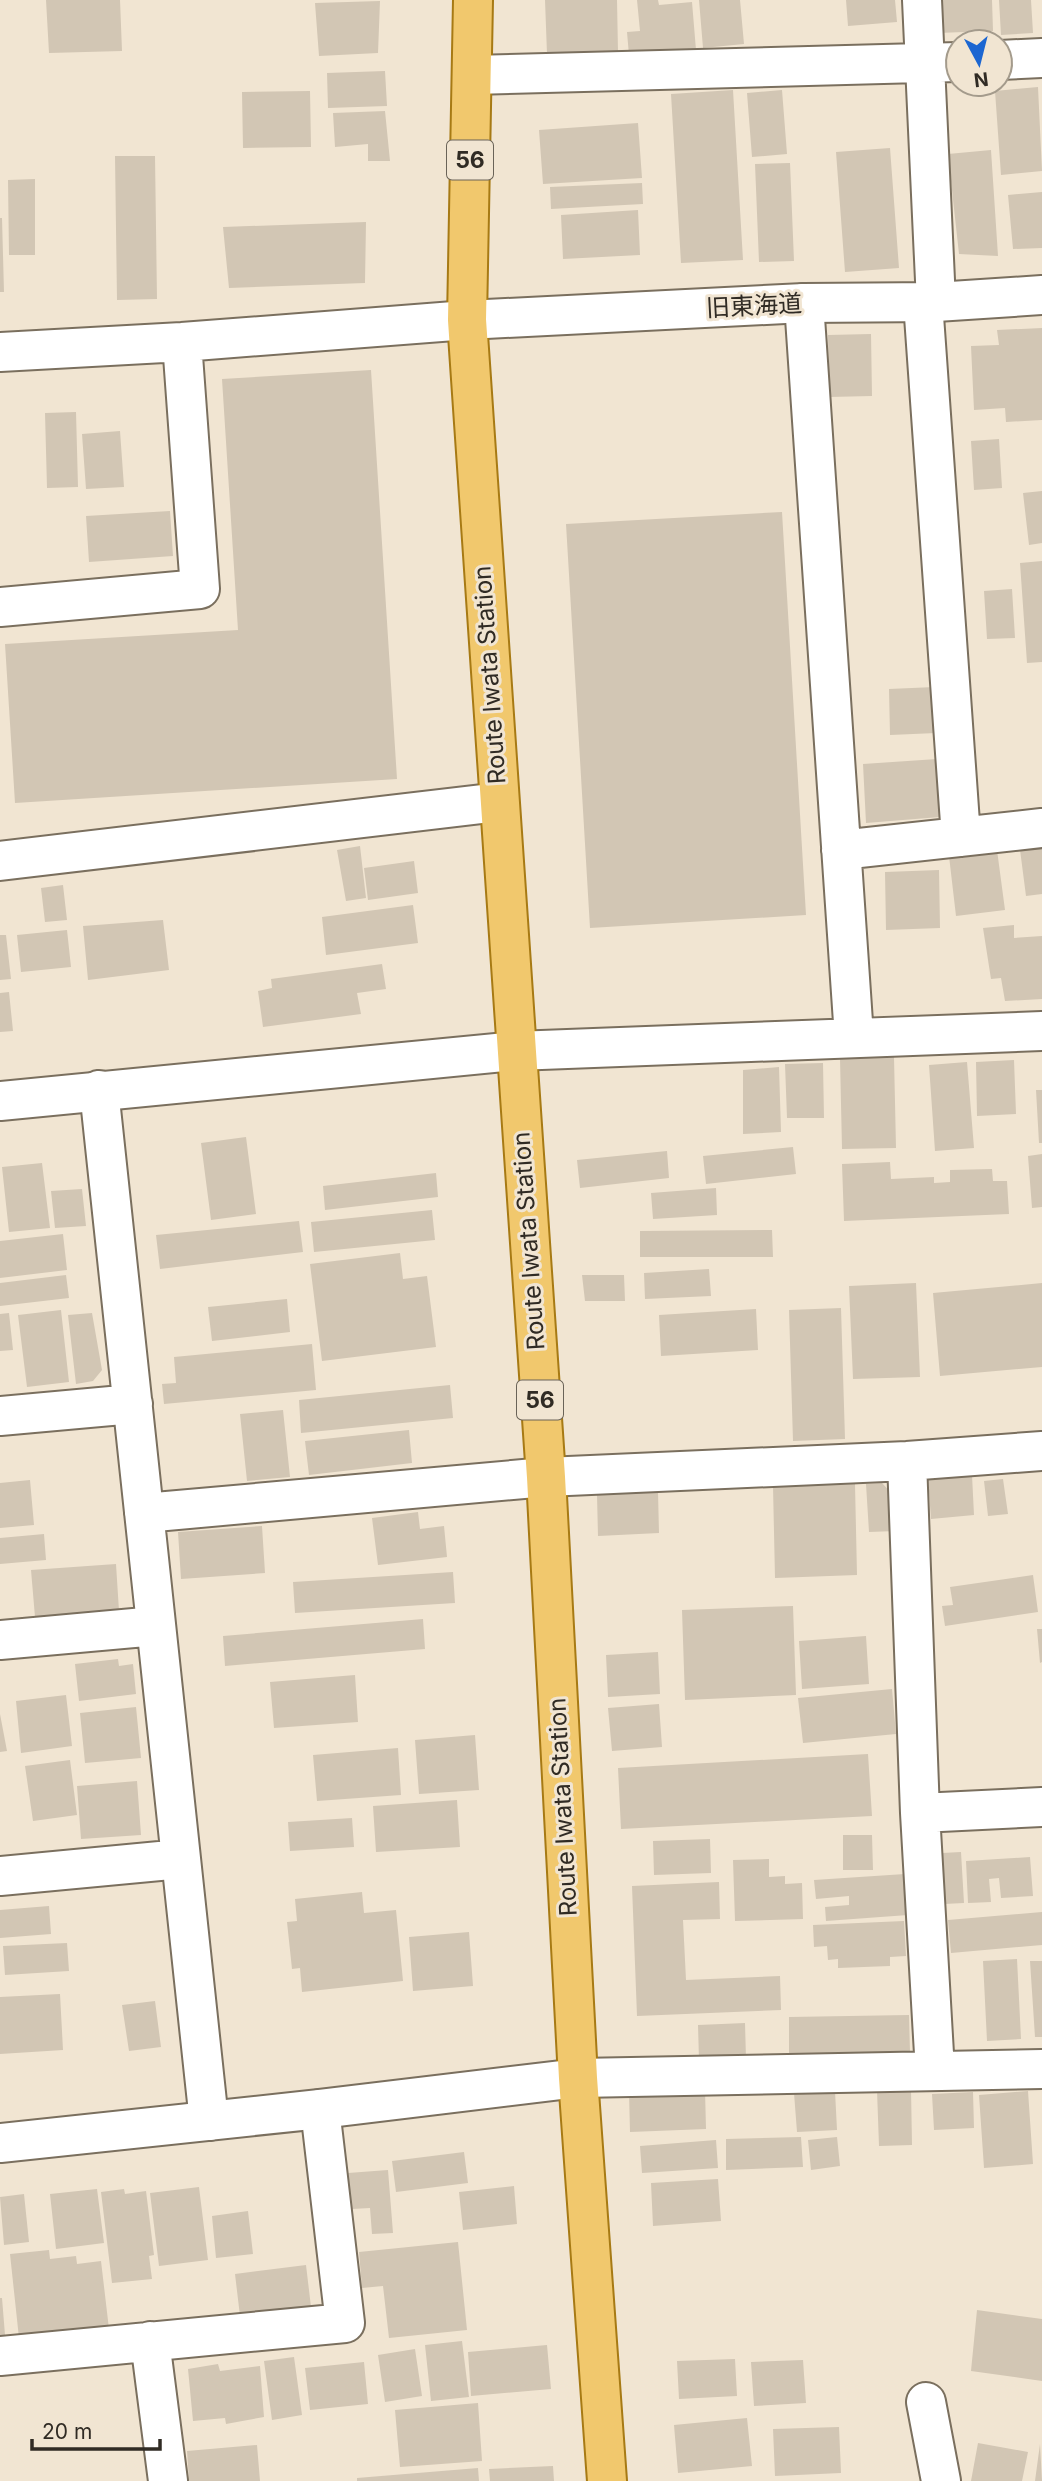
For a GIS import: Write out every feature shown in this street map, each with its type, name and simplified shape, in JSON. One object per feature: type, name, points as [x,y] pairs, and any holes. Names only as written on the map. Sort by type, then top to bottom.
[{"type":"main road","name":"Route Iwata Station","points":[[473,0],[467,320],[546,1477],[578,2078],[607,2481]]},
{"type":"street","points":[[922,0],[942,62],[929,302],[961,837]]},
{"type":"street","points":[[1014,59],[1042,58]]},
{"type":"street","points":[[472,75],[942,62]]},
{"type":"street","name":"旧東海道","points":[[0,352],[182,342],[467,320],[804,303],[929,302],[1042,295]]},
{"type":"street","points":[[804,303],[854,1037]]},
{"type":"street","points":[[0,607],[200,589],[182,342]]},
{"type":"street","points":[[0,861],[499,802]]},
{"type":"street","points":[[841,850],[1042,828]]},
{"type":"street","points":[[0,1101],[515,1051],[1042,1031]]},
{"type":"street","points":[[99,1090],[209,2120]]},
{"type":"street","points":[[0,1416],[133,1404]]},
{"type":"street","points":[[144,1513],[546,1477],[907,1461],[1042,1451]]},
{"type":"street","points":[[907,1461],[920,1813],[935,2071]]},
{"type":"street","points":[[0,1640],[156,1626]]},
{"type":"street","points":[[920,1813],[1042,1807]]},
{"type":"street","points":[[0,1876],[181,1859]]},
{"type":"street","points":[[0,2143],[578,2078],[1042,2069]]},
{"type":"street","points":[[0,2356],[345,2323],[320,2109]]},
{"type":"street","points":[[149,2341],[168,2481]]},
{"type":"street","points":[[926,2402],[941,2481]]},
{"type":"building","points":[[46,0],[120,0],[122,51],[49,53]]},
{"type":"building","points":[[545,0],[617,0],[618,52],[547,54]]},
{"type":"building","points":[[637,0],[658,0],[659,5],[692,2],[696,50],[629,55],[627,32],[640,31]]},
{"type":"building","points":[[699,0],[740,0],[744,44],[703,48]]},
{"type":"building","points":[[846,0],[895,0],[897,22],[848,26]]},
{"type":"building","points":[[936,0],[992,0],[993,28],[944,28],[944,33],[937,33]]},
{"type":"building","points":[[999,0],[1031,0],[1033,33],[1014,34],[1014,28],[1001,28]]},
{"type":"building","points":[[380,1],[378,53],[319,56],[315,3]]},
{"type":"building","points":[[385,71],[387,106],[328,108],[327,73]]},
{"type":"building","points":[[1038,87],[1042,171],[1001,175],[996,98],[1014,98],[1014,89]]},
{"type":"building","points":[[733,90],[743,260],[681,263],[671,94]]},
{"type":"building","points":[[782,90],[787,154],[752,157],[747,93]]},
{"type":"building","points":[[310,91],[311,147],[243,148],[242,92]]},
{"type":"building","points":[[385,111],[390,161],[368,161],[368,144],[335,147],[333,113]]},
{"type":"building","points":[[638,123],[642,178],[543,184],[539,130]]},
{"type":"building","points":[[890,148],[899,268],[845,272],[836,152]]},
{"type":"building","points":[[991,150],[998,256],[959,254],[948,154]]},
{"type":"building","points":[[115,156],[155,156],[157,299],[117,300]]},
{"type":"building","points":[[790,163],[794,261],[759,262],[755,164]]},
{"type":"building","points":[[35,179],[35,255],[9,255],[8,180]]},
{"type":"building","points":[[642,183],[643,204],[551,209],[550,187]]},
{"type":"building","points":[[1042,192],[1042,248],[1013,249],[1008,195]]},
{"type":"building","points":[[638,210],[640,255],[563,259],[561,215]]},
{"type":"building","points":[[2,218],[4,292],[0,292]]},
{"type":"building","points":[[366,222],[365,283],[229,288],[223,227]]},
{"type":"building","points":[[1042,328],[1042,420],[1006,422],[1005,408],[974,410],[971,346],[999,345],[997,330]]},
{"type":"building","points":[[871,334],[872,396],[829,397],[828,335]]},
{"type":"building","points":[[371,370],[397,779],[15,803],[5,644],[238,630],[222,379]]},
{"type":"building","points":[[76,412],[78,487],[47,488],[45,413]]},
{"type":"building","points":[[120,431],[124,487],[86,489],[82,434]]},
{"type":"building","points":[[999,439],[1002,488],[974,490],[971,441]]},
{"type":"building","points":[[1042,491],[1042,543],[1029,545],[1023,493]]},
{"type":"building","points":[[170,511],[173,556],[89,562],[86,516]]},
{"type":"building","points":[[782,512],[806,915],[590,928],[566,524]]},
{"type":"building","points":[[1042,561],[1042,662],[1027,663],[1020,563]]},
{"type":"building","points":[[1012,589],[1015,638],[987,639],[984,591]]},
{"type":"building","points":[[935,687],[936,733],[890,735],[889,689]]},
{"type":"building","points":[[937,759],[940,817],[866,823],[863,764]]},
{"type":"building","points":[[1042,839],[1042,894],[1026,896],[1019,842]]},
{"type":"building","points":[[360,846],[366,898],[346,901],[337,850]]},
{"type":"building","points":[[997,850],[1005,910],[956,916],[949,856]]},
{"type":"building","points":[[414,861],[418,893],[368,900],[364,868]]},
{"type":"building","points":[[939,870],[940,928],[886,930],[885,872]]},
{"type":"building","points":[[63,885],[67,920],[45,922],[41,888]]},
{"type":"building","points":[[413,905],[418,943],[326,955],[322,917]]},
{"type":"building","points":[[163,920],[169,970],[88,980],[83,926]]},
{"type":"building","points":[[1014,925],[1014,938],[1042,936],[1042,999],[1005,1001],[1001,978],[991,979],[983,928]]},
{"type":"building","points":[[67,930],[71,967],[21,972],[17,935]]},
{"type":"building","points":[[0,935],[6,935],[11,979],[0,980]]},
{"type":"building","points":[[382,964],[386,989],[357,993],[361,1014],[263,1027],[258,991],[272,988],[271,979]]},
{"type":"building","points":[[9,992],[13,1031],[0,1032],[0,993]]},
{"type":"building","points":[[894,1057],[896,1148],[842,1149],[840,1058]]},
{"type":"building","points":[[1014,1060],[1016,1114],[977,1116],[976,1062]]},
{"type":"building","points":[[967,1062],[974,1148],[935,1151],[929,1065]]},
{"type":"building","points":[[823,1063],[824,1118],[787,1118],[785,1064]]},
{"type":"building","points":[[779,1067],[781,1132],[743,1134],[743,1070]]},
{"type":"building","points":[[1036,1090],[1042,1090],[1042,1143],[1039,1143]]},
{"type":"building","points":[[246,1137],[256,1214],[211,1220],[201,1143]]},
{"type":"building","points":[[793,1147],[796,1174],[706,1184],[703,1156]]},
{"type":"building","points":[[667,1151],[669,1178],[580,1188],[577,1160]]},
{"type":"building","points":[[1042,1154],[1042,1207],[1032,1208],[1028,1156]]},
{"type":"building","points":[[890,1162],[891,1179],[934,1177],[934,1183],[950,1182],[950,1170],[992,1169],[993,1181],[1007,1181],[1009,1214],[844,1221],[842,1164]]},
{"type":"building","points":[[42,1163],[50,1228],[9,1232],[2,1167]]},
{"type":"building","points":[[436,1173],[438,1197],[325,1210],[323,1186]]},
{"type":"building","points":[[716,1188],[717,1215],[653,1219],[651,1193]]},
{"type":"building","points":[[82,1189],[86,1226],[55,1228],[51,1191]]},
{"type":"building","points":[[432,1210],[435,1240],[314,1252],[311,1222]]},
{"type":"building","points":[[299,1221],[303,1252],[160,1269],[156,1235]]},
{"type":"building","points":[[772,1230],[773,1257],[640,1257],[640,1231]]},
{"type":"building","points":[[63,1234],[67,1270],[0,1278],[0,1241]]},
{"type":"building","points":[[400,1253],[403,1279],[427,1276],[436,1347],[322,1361],[310,1264]]},
{"type":"building","points":[[709,1269],[711,1296],[645,1299],[644,1273]]},
{"type":"building","points":[[66,1275],[69,1298],[0,1306],[0,1283]]},
{"type":"building","points":[[582,1275],[624,1275],[625,1301],[585,1301]]},
{"type":"building","points":[[916,1283],[920,1377],[853,1379],[849,1286]]},
{"type":"building","points":[[1042,1283],[1042,1367],[940,1376],[933,1293]]},
{"type":"building","points":[[287,1299],[290,1332],[212,1341],[208,1307]]},
{"type":"building","points":[[841,1308],[845,1439],[793,1441],[789,1310]]},
{"type":"building","points":[[756,1309],[758,1350],[661,1356],[659,1315]]},
{"type":"building","points":[[61,1310],[69,1382],[27,1387],[18,1315]]},
{"type":"building","points":[[9,1313],[13,1350],[0,1351],[0,1314]]},
{"type":"building","points":[[92,1313],[102,1370],[93,1381],[76,1384],[68,1315]]},
{"type":"building","points":[[312,1344],[316,1390],[164,1404],[162,1384],[176,1383],[174,1357]]},
{"type":"building","points":[[450,1385],[453,1418],[301,1433],[299,1400]]},
{"type":"building","points":[[283,1410],[290,1477],[247,1481],[240,1414]]},
{"type":"building","points":[[409,1430],[412,1463],[309,1475],[305,1441]]},
{"type":"building","points":[[972,1475],[974,1515],[931,1519],[928,1478]]},
{"type":"building","points":[[1003,1479],[1008,1514],[988,1516],[984,1481]]},
{"type":"building","points":[[30,1480],[34,1525],[0,1528],[0,1483]]},
{"type":"building","points":[[882,1483],[893,1495],[896,1531],[869,1532],[866,1484]]},
{"type":"building","points":[[855,1484],[857,1575],[775,1578],[773,1486]]},
{"type":"building","points":[[658,1492],[659,1533],[598,1536],[597,1495]]},
{"type":"building","points":[[418,1512],[420,1529],[444,1526],[447,1557],[378,1565],[372,1518]]},
{"type":"building","points":[[262,1526],[265,1573],[181,1579],[178,1532]]},
{"type":"building","points":[[44,1534],[46,1560],[0,1564],[0,1538]]},
{"type":"building","points":[[116,1564],[119,1611],[35,1617],[31,1570]]},
{"type":"building","points":[[453,1572],[455,1603],[295,1613],[293,1582]]},
{"type":"building","points":[[1033,1575],[1038,1612],[945,1626],[942,1606],[953,1605],[950,1587]]},
{"type":"building","points":[[793,1606],[796,1695],[685,1700],[682,1610]]},
{"type":"building","points":[[423,1619],[425,1649],[225,1666],[223,1636]]},
{"type":"building","points":[[1037,1629],[1042,1629],[1040,1663]]},
{"type":"building","points":[[866,1636],[869,1684],[802,1689],[799,1641]]},
{"type":"building","points":[[658,1652],[660,1694],[608,1697],[606,1655]]},
{"type":"building","points":[[118,1659],[119,1666],[133,1664],[136,1694],[79,1701],[75,1664]]},
{"type":"building","points":[[355,1675],[358,1722],[274,1728],[270,1682]]},
{"type":"building","points":[[892,1689],[896,1734],[803,1743],[798,1698]]},
{"type":"building","points":[[66,1695],[72,1746],[21,1753],[16,1701]]},
{"type":"building","points":[[659,1704],[662,1747],[612,1751],[608,1708]]},
{"type":"building","points":[[136,1707],[141,1758],[85,1763],[80,1713]]},
{"type":"building","points":[[0,1714],[7,1751],[0,1752]]},
{"type":"building","points":[[475,1735],[479,1790],[419,1794],[415,1740]]},
{"type":"building","points":[[398,1748],[401,1795],[317,1801],[313,1755]]},
{"type":"building","points":[[868,1754],[872,1816],[621,1829],[618,1768]]},
{"type":"building","points":[[70,1760],[77,1815],[33,1821],[25,1766]]},
{"type":"building","points":[[137,1781],[141,1835],[81,1839],[77,1786]]},
{"type":"building","points":[[457,1800],[460,1847],[376,1852],[373,1806]]},
{"type":"building","points":[[352,1818],[354,1847],[290,1851],[288,1822]]},
{"type":"building","points":[[843,1835],[872,1835],[873,1870],[843,1870]]},
{"type":"building","points":[[710,1839],[711,1873],[654,1875],[653,1841]]},
{"type":"building","points":[[961,1852],[964,1903],[944,1904],[942,1853]]},
{"type":"building","points":[[1030,1857],[1033,1896],[1001,1898],[999,1878],[989,1879],[991,1902],[968,1903],[966,1861]]},
{"type":"building","points":[[769,1859],[769,1877],[785,1876],[785,1884],[802,1883],[803,1919],[735,1921],[733,1860]]},
{"type":"building","points":[[905,1874],[908,1915],[826,1921],[825,1907],[849,1905],[849,1896],[816,1899],[814,1880]]},
{"type":"building","points":[[719,1882],[720,1919],[683,1920],[686,1980],[780,1976],[781,2010],[637,2016],[632,1886]]},
{"type":"building","points":[[362,1892],[364,1913],[396,1910],[403,1981],[302,1992],[300,1968],[292,1969],[287,1922],[297,1921],[295,1899]]},
{"type":"building","points":[[49,1906],[51,1934],[0,1938],[0,1910]]},
{"type":"building","points":[[1042,1912],[1042,1945],[951,1953],[948,1920]]},
{"type":"building","points":[[904,1921],[906,1956],[890,1957],[890,1966],[838,1968],[838,1959],[828,1960],[827,1946],[814,1947],[813,1925]]},
{"type":"building","points":[[469,1932],[473,1986],[413,1991],[409,1937]]},
{"type":"building","points":[[67,1943],[69,1971],[5,1975],[3,1946]]},
{"type":"building","points":[[1017,1959],[1021,2039],[987,2041],[983,1961]]},
{"type":"building","points":[[1030,1961],[1042,1961],[1042,2037],[1035,2037]]},
{"type":"building","points":[[60,1994],[63,2050],[0,2054],[0,1997]]},
{"type":"building","points":[[155,2001],[161,2047],[129,2051],[122,2005]]},
{"type":"building","points":[[909,2015],[910,2052],[789,2054],[789,2017]]},
{"type":"building","points":[[745,2023],[746,2059],[699,2060],[698,2025]]},
{"type":"building","points":[[911,2089],[912,2145],[879,2146],[877,2090]]},
{"type":"building","points":[[705,2090],[706,2129],[630,2132],[629,2092]]},
{"type":"building","points":[[835,2091],[837,2130],[797,2132],[794,2093]]},
{"type":"building","points":[[1028,2091],[1033,2164],[984,2168],[979,2095]]},
{"type":"building","points":[[973,2092],[974,2128],[934,2130],[932,2094]]},
{"type":"building","points":[[801,2137],[803,2167],[726,2170],[726,2139]]},
{"type":"building","points":[[837,2137],[840,2166],[811,2170],[808,2140]]},
{"type":"building","points":[[716,2140],[718,2168],[642,2173],[640,2146]]},
{"type":"building","points":[[464,2152],[468,2183],[396,2192],[392,2161]]},
{"type":"building","points":[[388,2170],[393,2233],[372,2234],[370,2208],[352,2209],[348,2173]]},
{"type":"building","points":[[718,2179],[721,2221],[653,2226],[651,2183]]},
{"type":"building","points":[[514,2186],[517,2224],[463,2230],[459,2192]]},
{"type":"building","points":[[199,2187],[208,2260],[159,2266],[150,2193]]},
{"type":"building","points":[[97,2189],[104,2243],[56,2249],[50,2194]]},
{"type":"building","points":[[124,2189],[125,2194],[146,2191],[154,2255],[149,2256],[152,2279],[112,2283],[101,2192]]},
{"type":"building","points":[[24,2194],[29,2242],[4,2245],[0,2197]]},
{"type":"building","points":[[248,2211],[253,2254],[216,2258],[212,2216]]},
{"type":"building","points":[[458,2242],[467,2330],[389,2338],[383,2286],[362,2288],[359,2252]]},
{"type":"building","points":[[49,2250],[50,2259],[76,2256],[77,2264],[101,2261],[109,2329],[19,2338],[10,2254]]},
{"type":"building","points":[[306,2265],[311,2307],[240,2316],[235,2274]]},
{"type":"building","points":[[0,2298],[5,2335],[0,2336]]},
{"type":"building","points":[[977,2310],[1042,2319],[1042,2381],[971,2371]]},
{"type":"building","points":[[462,2341],[469,2397],[431,2401],[425,2345]]},
{"type":"building","points":[[547,2345],[551,2389],[471,2396],[468,2352]]},
{"type":"building","points":[[415,2349],[422,2396],[385,2402],[378,2355]]},
{"type":"building","points":[[294,2357],[302,2415],[272,2420],[264,2361]]},
{"type":"building","points":[[735,2359],[737,2396],[679,2399],[677,2361]]},
{"type":"building","points":[[803,2360],[806,2403],[754,2406],[751,2362]]},
{"type":"building","points":[[364,2362],[368,2404],[310,2410],[305,2368]]},
{"type":"building","points":[[218,2364],[220,2371],[260,2366],[264,2417],[226,2424],[225,2418],[193,2421],[188,2369]]},
{"type":"building","points":[[478,2403],[482,2461],[400,2467],[395,2410]]},
{"type":"building","points":[[747,2418],[752,2466],[678,2473],[674,2425]]},
{"type":"building","points":[[839,2427],[841,2473],[775,2476],[773,2429]]},
{"type":"building","points":[[978,2443],[1028,2452],[1022,2481],[971,2481]]},
{"type":"building","points":[[1040,2444],[1042,2481],[1035,2481]]},
{"type":"building","points":[[257,2445],[260,2481],[189,2481],[187,2451]]},
{"type":"building","points":[[553,2466],[554,2481],[490,2481],[489,2469]]},
{"type":"building","points":[[478,2468],[479,2481],[357,2481],[357,2478]]}]
